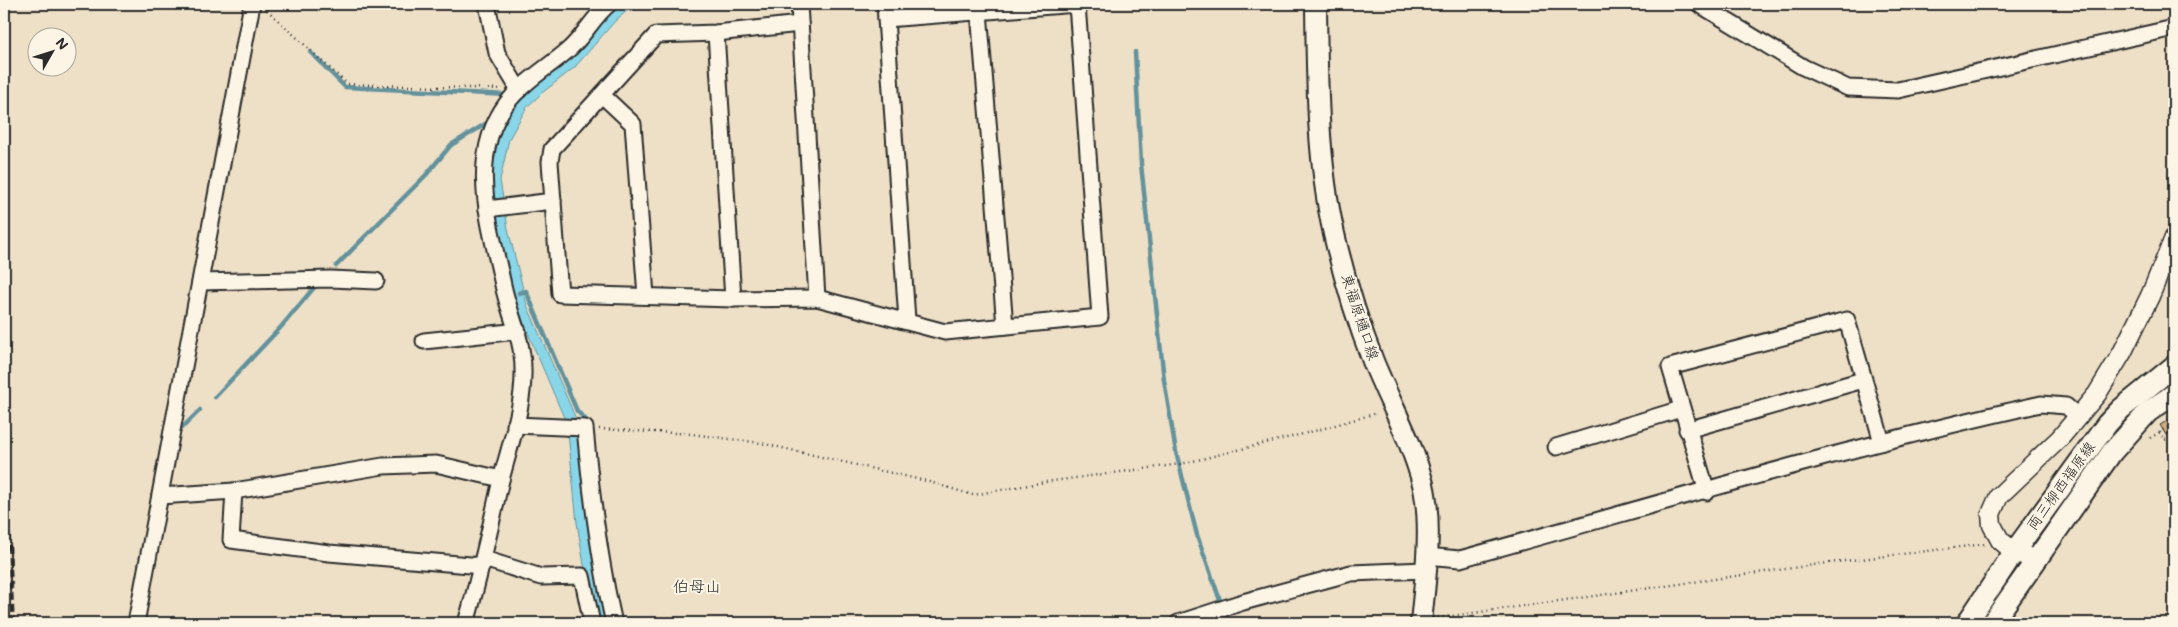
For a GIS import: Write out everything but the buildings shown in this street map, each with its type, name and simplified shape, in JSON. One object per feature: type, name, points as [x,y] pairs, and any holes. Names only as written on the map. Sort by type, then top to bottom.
[{"type":"main road","name":"東福原樋口線","points":[[1316,4],[1318,115],[1334,233],[1354,306],[1373,359],[1423,483],[1427,508],[1426,563],[1421,622]]},
{"type":"main road","name":"両三柳西福原線","points":[[1967,623],[2007,546],[2107,424],[2121,409],[2174,366]]},
{"type":"main road","name":"両三柳西福原線","points":[[1992,623],[2112,452],[2148,412],[2174,394]]},
{"type":"street","points":[[136,623],[251,10],[239,4]]},
{"type":"street","points":[[487,4],[497,53],[518,91]]},
{"type":"street","points":[[466,623],[483,563],[515,425],[523,369],[518,331],[508,309],[487,209],[483,180],[486,152],[506,104],[518,91],[568,50],[602,10],[610,4]]},
{"type":"street","points":[[799,4],[817,298]]},
{"type":"street","points":[[800,24],[716,33],[656,35],[552,149],[550,162],[560,294],[733,299],[817,298],[907,320],[945,332],[1100,317],[1077,4],[979,12],[885,11],[907,320]]},
{"type":"street","points":[[1699,4],[1804,67],[1848,88],[1898,90],[2174,28]]},
{"type":"street","points":[[979,12],[1005,326]]},
{"type":"street","points":[[716,33],[733,299]]},
{"type":"street","points":[[602,95],[633,124],[646,296]]},
{"type":"street","points":[[487,209],[553,201]]},
{"type":"street","points":[[2037,560],[2007,546],[1992,525],[1991,514],[1999,496],[2060,438],[2097,394],[2122,353],[2150,296],[2174,238]]},
{"type":"street","points":[[201,282],[331,279],[376,281]]},
{"type":"street","points":[[1707,492],[1687,430],[1670,367],[1847,320],[1882,442]]},
{"type":"street","points":[[424,340],[518,331]]},
{"type":"street","points":[[1687,430],[1863,380]]},
{"type":"street","points":[[1178,623],[1243,602],[1351,573],[1460,559],[1882,442],[2041,404],[2066,406],[2079,417]]},
{"type":"street","points":[[1556,447],[1681,409]]},
{"type":"street","points":[[515,425],[584,428],[601,564],[614,623]]},
{"type":"street","points":[[160,496],[234,491],[383,466],[436,464],[501,479]]},
{"type":"street","points":[[234,491],[232,540],[329,553],[483,563],[541,576],[582,576],[592,623]]},
{"type":"path","points":[[260,4],[347,84],[485,88],[518,91]]},
{"type":"path","points":[[584,428],[692,434],[762,443],[926,480],[973,495],[1045,482],[1181,464],[1311,432],[1393,408]]},
{"type":"path","points":[[2174,424],[2160,432],[2164,440],[2174,438]]},
{"type":"path","points":[[1421,622],[1828,563],[1985,544],[2007,546]]},
{"type":"water","points":[[617,4],[635,4],[616,20],[575,67],[527,107],[509,139],[500,180],[508,229],[527,305],[582,433],[612,623],[597,623],[585,571],[577,523],[565,420],[512,296],[489,194],[490,163],[501,125],[522,94]]},
{"type":"waterway","points":[[310,52],[345,87],[509,95]]},
{"type":"waterway","points":[[1135,52],[1141,164],[1164,380],[1176,452],[1197,535],[1228,623]]},
{"type":"waterway","points":[[336,266],[426,175],[451,145],[487,123]]},
{"type":"waterway","points":[[215,397],[281,327],[317,284]]},
{"type":"waterway","points":[[519,293],[526,291],[577,411],[586,420],[587,425]]},
{"type":"waterway","points":[[183,427],[200,410]]},
{"type":"waterway","points":[[592,436],[601,515]]},
{"type":"waterway","points":[[603,525],[607,548]]},
{"type":"railway","points":[[4,449],[13,623]]},
{"type":"district","name":"伯母山","points":[[697,586]]}]
